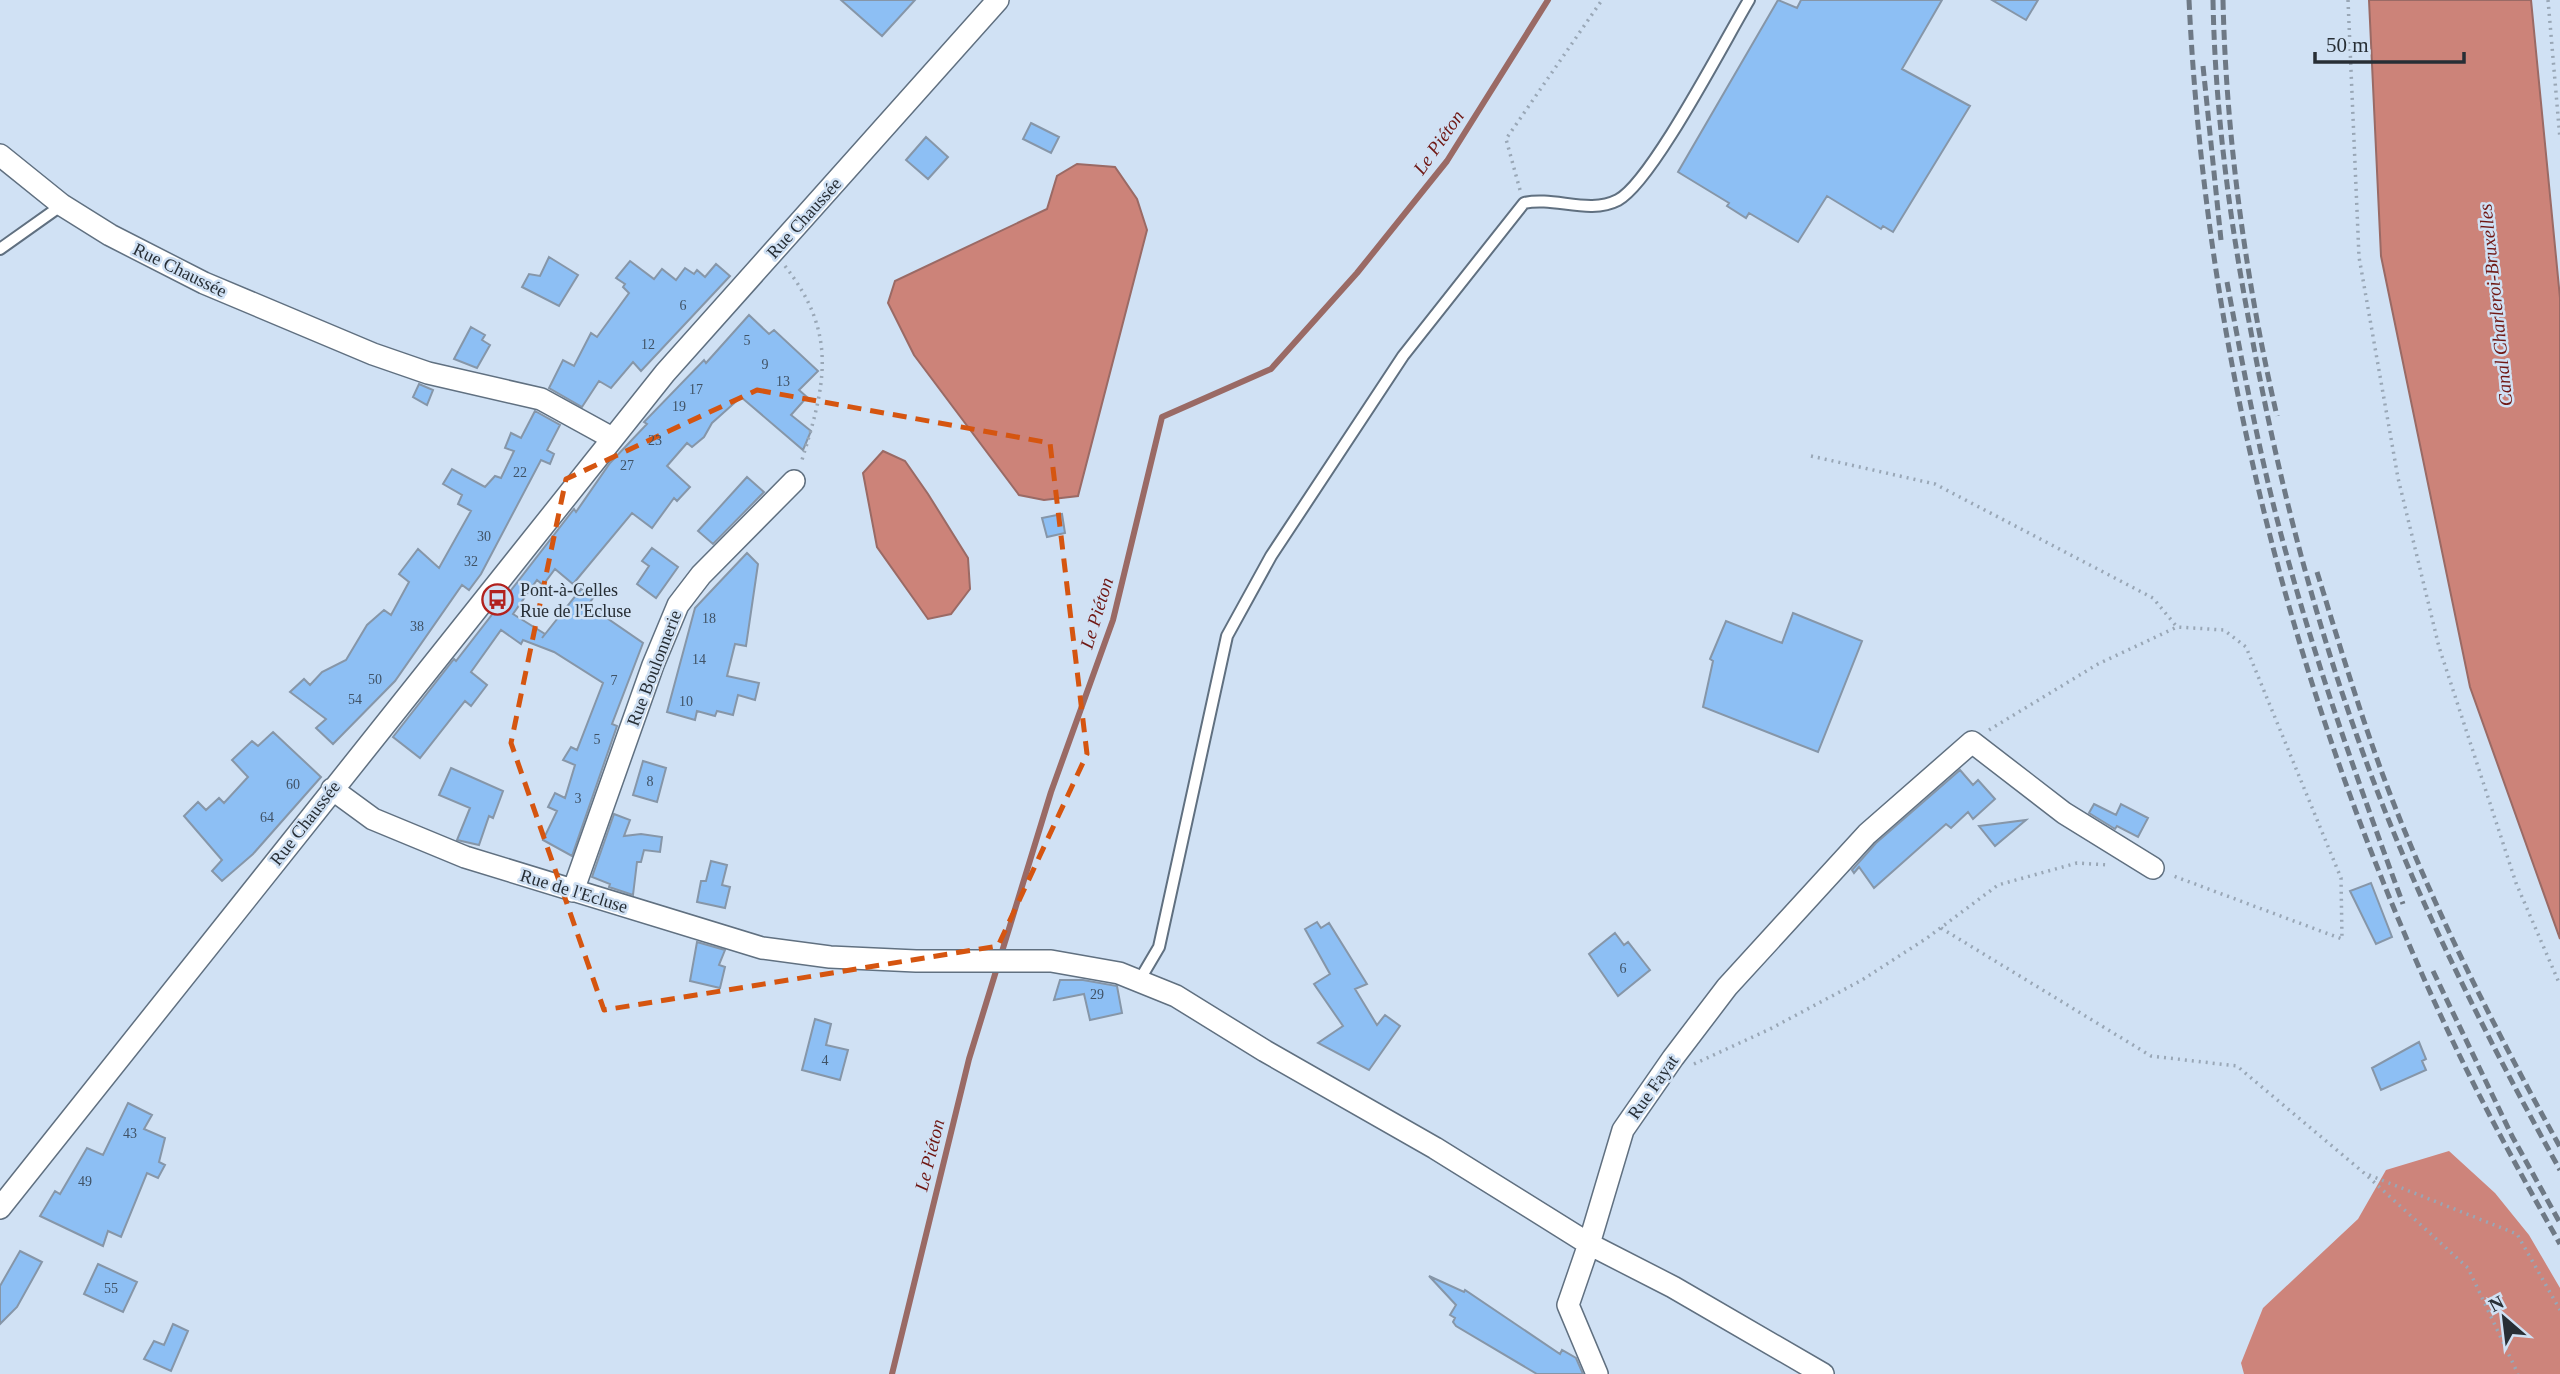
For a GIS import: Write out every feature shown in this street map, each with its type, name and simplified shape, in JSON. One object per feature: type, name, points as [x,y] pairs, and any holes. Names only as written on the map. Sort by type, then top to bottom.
[{"type":"street","name":"Rue Chaussée","points":[[0,1208],[611,438],[665,373],[998,0]]},
{"type":"street","name":"Rue Chaussée","points":[[0,155],[62,205],[147,256],[204,283],[373,354],[428,373],[541,399],[611,438]]},
{"type":"street","name":"Rue Boulonnerie","points":[[573,891],[653,665],[678,605],[701,575],[794,481]]},
{"type":"street","points":[[1972,742],[2064,813],[2154,868]]},
{"type":"street","name":"Rue Fayat","points":[[1597,1374],[1568,1305],[1623,1130],[1727,987],[1807,898],[1867,834],[1972,742]]},
{"type":"street","name":"Rue de l'Ecluse","points":[[332,789],[373,819],[414,838],[573,891],[762,947],[830,957],[984,963],[1051,961],[1096,968],[1139,981]]},
{"type":"street","points":[[1139,981],[1176,996],[1265,1051],[1435,1148],[1589,1244],[1672,1287],[1823,1374]]},
{"type":"lane","points":[[1139,981],[1159,947],[1227,636],[1271,556],[1403,356],[1524,202],[1538,199],[1595,205],[1618,200],[1634,186],[1660,153],[1749,0]]},
{"type":"lane","points":[[0,249],[62,205]]},
{"type":"path","points":[[1524,202],[1506,139],[1602,0]]},
{"type":"path","points":[[2348,0],[2359,257],[2398,478],[2440,647],[2516,883],[2560,985]]},
{"type":"path","points":[[2548,0],[2560,139]]},
{"type":"path","points":[[774,253],[791,275],[810,310],[824,348],[823,381],[817,413],[794,481]]},
{"type":"path","points":[[1811,457],[1935,484],[2153,598],[2177,626]]},
{"type":"path","points":[[1972,742],[2009,716],[2098,664],[2177,626],[2224,630],[2246,648],[2341,878],[2342,939],[2154,868]]},
{"type":"path","points":[[1657,1082],[1770,1029],[1862,980],[1941,928],[1998,885],[2077,863],[2115,865]]},
{"type":"path","points":[[1941,928],[2151,1056],[2237,1066],[2364,1173],[2468,1268],[2518,1374]]},
{"type":"path","points":[[2364,1173],[2517,1234],[2560,1310]]},
{"type":"highlighted area","points":[[757,390],[1050,443],[1087,754],[998,946],[604,1010],[511,743],[566,479]]},
{"type":"shaded area","points":[[2449,1151],[2495,1193],[2529,1235],[2560,1288],[2560,1374],[2244,1374],[2241,1363],[2263,1308],[2358,1219],[2386,1170]]},
{"type":"water","name":"Canal Charleroi-Bruxelles","points":[[2369,0],[2531,0],[2560,298],[2560,939],[2470,687],[2381,256]]},
{"type":"water","points":[[1077,164],[1115,167],[1137,199],[1147,230],[1078,496],[1044,500],[1019,495],[914,355],[888,303],[895,281],[1047,209],[1057,176]]},
{"type":"water","points":[[883,451],[905,461],[968,558],[970,589],[951,614],[928,619],[877,547],[863,473]]},
{"type":"building","points":[[841,0],[915,0],[882,36]]},
{"type":"building","points":[[1778,0],[1797,8],[1801,0],[1942,0],[1902,69],[1970,106],[1893,232],[1883,226],[1881,229],[1827,196],[1798,242],[1749,213],[1746,218],[1727,206],[1729,203],[1678,172]]},
{"type":"building","points":[[1992,0],[2038,0],[2026,20]]},
{"type":"building","points":[[1031,123],[1059,137],[1051,153],[1023,139]]},
{"type":"building","points":[[926,137],[948,157],[928,179],[906,160]]},
{"type":"building","points":[[549,257],[578,275],[559,306],[522,287],[529,274],[540,276]]},
{"type":"building","points":[[630,261],[654,279],[662,269],[676,280],[685,268],[694,274],[697,270],[705,277],[716,264],[730,276],[641,371],[633,362],[611,388],[599,381],[582,407],[549,388],[563,360],[574,366],[591,333],[597,337],[629,293],[623,287],[625,284],[616,278]]},
{"type":"building","points":[[749,315],[769,334],[774,330],[818,371],[799,390],[807,397],[791,415],[811,431],[803,450],[741,397],[712,423],[704,437],[692,447],[687,443],[667,466],[690,487],[677,501],[674,498],[652,528],[632,513],[573,584],[555,569],[543,585],[537,580],[513,614],[545,634],[542,638],[581,589],[593,598],[588,605],[643,643],[612,724],[617,726],[572,856],[543,840],[557,811],[548,807],[555,793],[565,798],[575,765],[563,760],[571,747],[577,750],[603,683],[554,652],[523,640],[521,644],[501,630],[471,672],[487,685],[471,706],[465,701],[420,758],[393,737],[574,509],[576,512],[610,463],[647,424],[644,422],[704,360],[706,363]]},
{"type":"building","points":[[471,327],[485,335],[482,340],[490,345],[477,368],[454,359]]},
{"type":"building","points":[[419,384],[433,390],[427,405],[413,397]]},
{"type":"building","points":[[535,411],[560,425],[547,450],[554,454],[550,464],[541,460],[481,574],[469,590],[462,585],[395,681],[333,744],[316,728],[326,719],[290,692],[304,679],[310,685],[322,672],[346,660],[367,625],[384,610],[391,615],[409,582],[399,574],[418,549],[439,568],[471,511],[458,504],[462,495],[443,484],[452,469],[485,487],[495,476],[501,478],[514,451],[505,448],[511,433],[521,438]]},
{"type":"building","points":[[747,477],[764,492],[713,544],[698,531]]},
{"type":"building","points":[[1062,514],[1065,533],[1047,537],[1042,518]]},
{"type":"building","points":[[652,548],[678,567],[656,598],[637,584],[649,566],[642,561]]},
{"type":"building","points":[[747,553],[758,564],[746,646],[735,644],[727,676],[759,683],[755,700],[738,695],[733,715],[717,711],[715,716],[697,711],[695,720],[667,712],[695,608]]},
{"type":"building","points":[[1793,613],[1862,641],[1818,752],[1703,707],[1713,661],[1710,659],[1726,621],[1782,643]]},
{"type":"building","points":[[273,732],[321,777],[253,854],[222,881],[212,871],[222,860],[184,816],[198,802],[206,810],[219,798],[224,803],[248,777],[232,760],[252,741],[258,746]]},
{"type":"building","points":[[643,761],[666,768],[657,802],[633,795]]},
{"type":"building","points":[[451,768],[503,791],[493,818],[489,816],[479,845],[457,840],[470,808],[439,795]]},
{"type":"building","points":[[1960,770],[1973,785],[1978,780],[1995,799],[1973,819],[1968,812],[1951,828],[1946,824],[1874,888],[1859,867],[1854,873],[1852,870],[1876,843]]},
{"type":"building","points":[[2094,804],[2116,815],[2121,804],[2148,818],[2138,837],[2117,826],[2115,829],[2089,813]]},
{"type":"building","points":[[614,814],[630,820],[624,836],[641,834],[662,837],[660,852],[644,850],[641,862],[637,862],[633,895],[609,887],[610,884],[592,877]]},
{"type":"building","points":[[2026,820],[1995,846],[1979,826]]},
{"type":"building","points":[[711,861],[727,865],[722,885],[730,887],[725,908],[697,902],[701,881],[706,881]]},
{"type":"building","points":[[2371,883],[2392,937],[2376,944],[2350,891]]},
{"type":"building","points":[[1317,922],[1321,928],[1329,923],[1367,984],[1355,989],[1377,1025],[1385,1015],[1400,1026],[1369,1070],[1318,1043],[1343,1026],[1314,984],[1330,974],[1305,929]]},
{"type":"building","points":[[1615,933],[1624,945],[1628,942],[1650,970],[1618,996],[1589,954]]},
{"type":"building","points":[[697,942],[725,950],[719,965],[725,967],[720,988],[690,981]]},
{"type":"building","points":[[1060,980],[1083,980],[1117,986],[1122,1013],[1090,1020],[1084,994],[1054,1000]]},
{"type":"building","points":[[815,1019],[831,1024],[826,1045],[848,1050],[840,1080],[802,1070]]},
{"type":"building","points":[[2419,1042],[2426,1059],[2422,1061],[2426,1070],[2381,1090],[2372,1068]]},
{"type":"building","points":[[128,1103],[152,1115],[144,1129],[165,1138],[159,1162],[165,1165],[158,1178],[147,1173],[121,1237],[108,1231],[103,1246],[40,1216],[55,1191],[60,1194],[87,1148],[103,1155]]},
{"type":"building","points":[[20,1251],[42,1262],[17,1307],[0,1324],[0,1286]]},
{"type":"building","points":[[98,1264],[137,1282],[123,1312],[84,1294]]},
{"type":"building","points":[[1429,1276],[1464,1292],[1465,1290],[1560,1354],[1562,1350],[1576,1358],[1583,1374],[1537,1374],[1456,1326],[1453,1322],[1455,1318],[1450,1315],[1456,1305]]},
{"type":"building","points":[[173,1324],[188,1331],[171,1371],[144,1359],[154,1341],[164,1345]]},
{"type":"waterway","name":"Le Piéton","points":[[892,1374],[969,1059],[1051,792],[1113,620],[1162,417],[1271,369],[1357,273],[1447,161],[1548,0]]},
{"type":"railway","points":[[2189,0],[2199,133],[2215,265],[2238,397],[2268,527],[2303,656],[2345,782],[2393,907],[2473,1083],[2560,1244]]},
{"type":"railway","points":[[2213,0],[2220,125],[2243,291],[2282,479],[2320,624],[2368,766],[2425,905],[2490,1039],[2560,1170]]},
{"type":"railway","points":[[2223,0],[2228,104],[2239,209],[2256,314],[2277,416]]},
{"type":"railway","points":[[2203,66],[2221,240]]},
{"type":"railway","points":[[2227,282],[2280,532],[2343,737],[2403,904]]},
{"type":"railway","points":[[2317,572],[2370,739],[2408,840],[2469,974],[2560,1147]]},
{"type":"railway","points":[[2433,971],[2512,1136],[2560,1223]]},
{"type":"place","name":"Pont-à-Celles Rue de l'Ecluse","points":[[497,600]]}]
